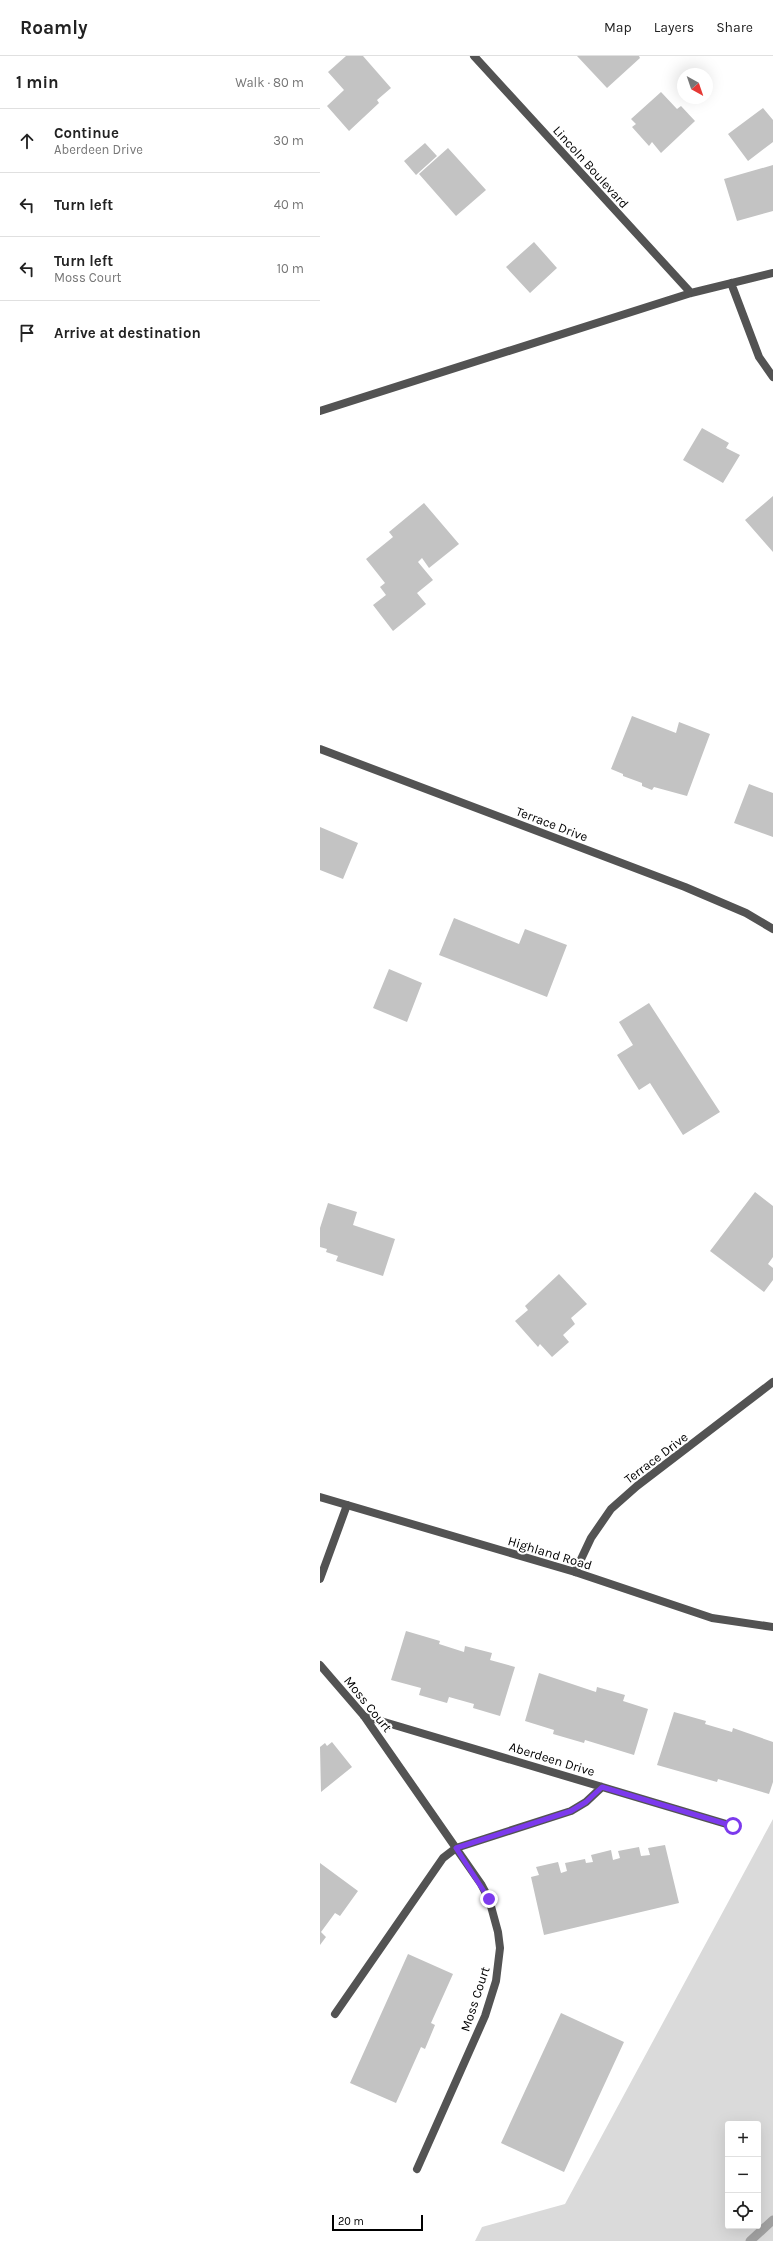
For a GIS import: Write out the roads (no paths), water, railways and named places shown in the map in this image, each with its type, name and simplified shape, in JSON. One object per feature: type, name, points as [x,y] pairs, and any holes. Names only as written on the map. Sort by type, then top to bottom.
[{"type":"street","name":"Lincoln Boulevard","points":[[474,56],[691,294]]},
{"type":"street","points":[[320,411],[691,294],[773,273]]},
{"type":"street","points":[[731,283],[748,332],[759,357],[773,377]]},
{"type":"street","name":"Terrace Drive","points":[[320,750],[685,887],[746,913],[773,929]]},
{"type":"street","name":"Terrace Drive","points":[[575,1572],[591,1538],[611,1509],[637,1486],[773,1382]]},
{"type":"street","name":"Highland Road","points":[[320,1497],[575,1572],[712,1618],[773,1626]]},
{"type":"street","points":[[320,1579],[347,1505]]},
{"type":"street","name":"Moss Court","points":[[320,1665],[364,1716],[456,1848],[489,1899],[498,1932],[499,1965],[485,2016],[417,2169]]},
{"type":"street","name":"Aberdeen Drive","points":[[364,1716],[733,1826]]},
{"type":"street","points":[[335,2014],[442,1858],[456,1848],[571,1811],[586,1802],[602,1787]]},
{"type":"waterway","points":[[750,2241],[773,2220]]}]
